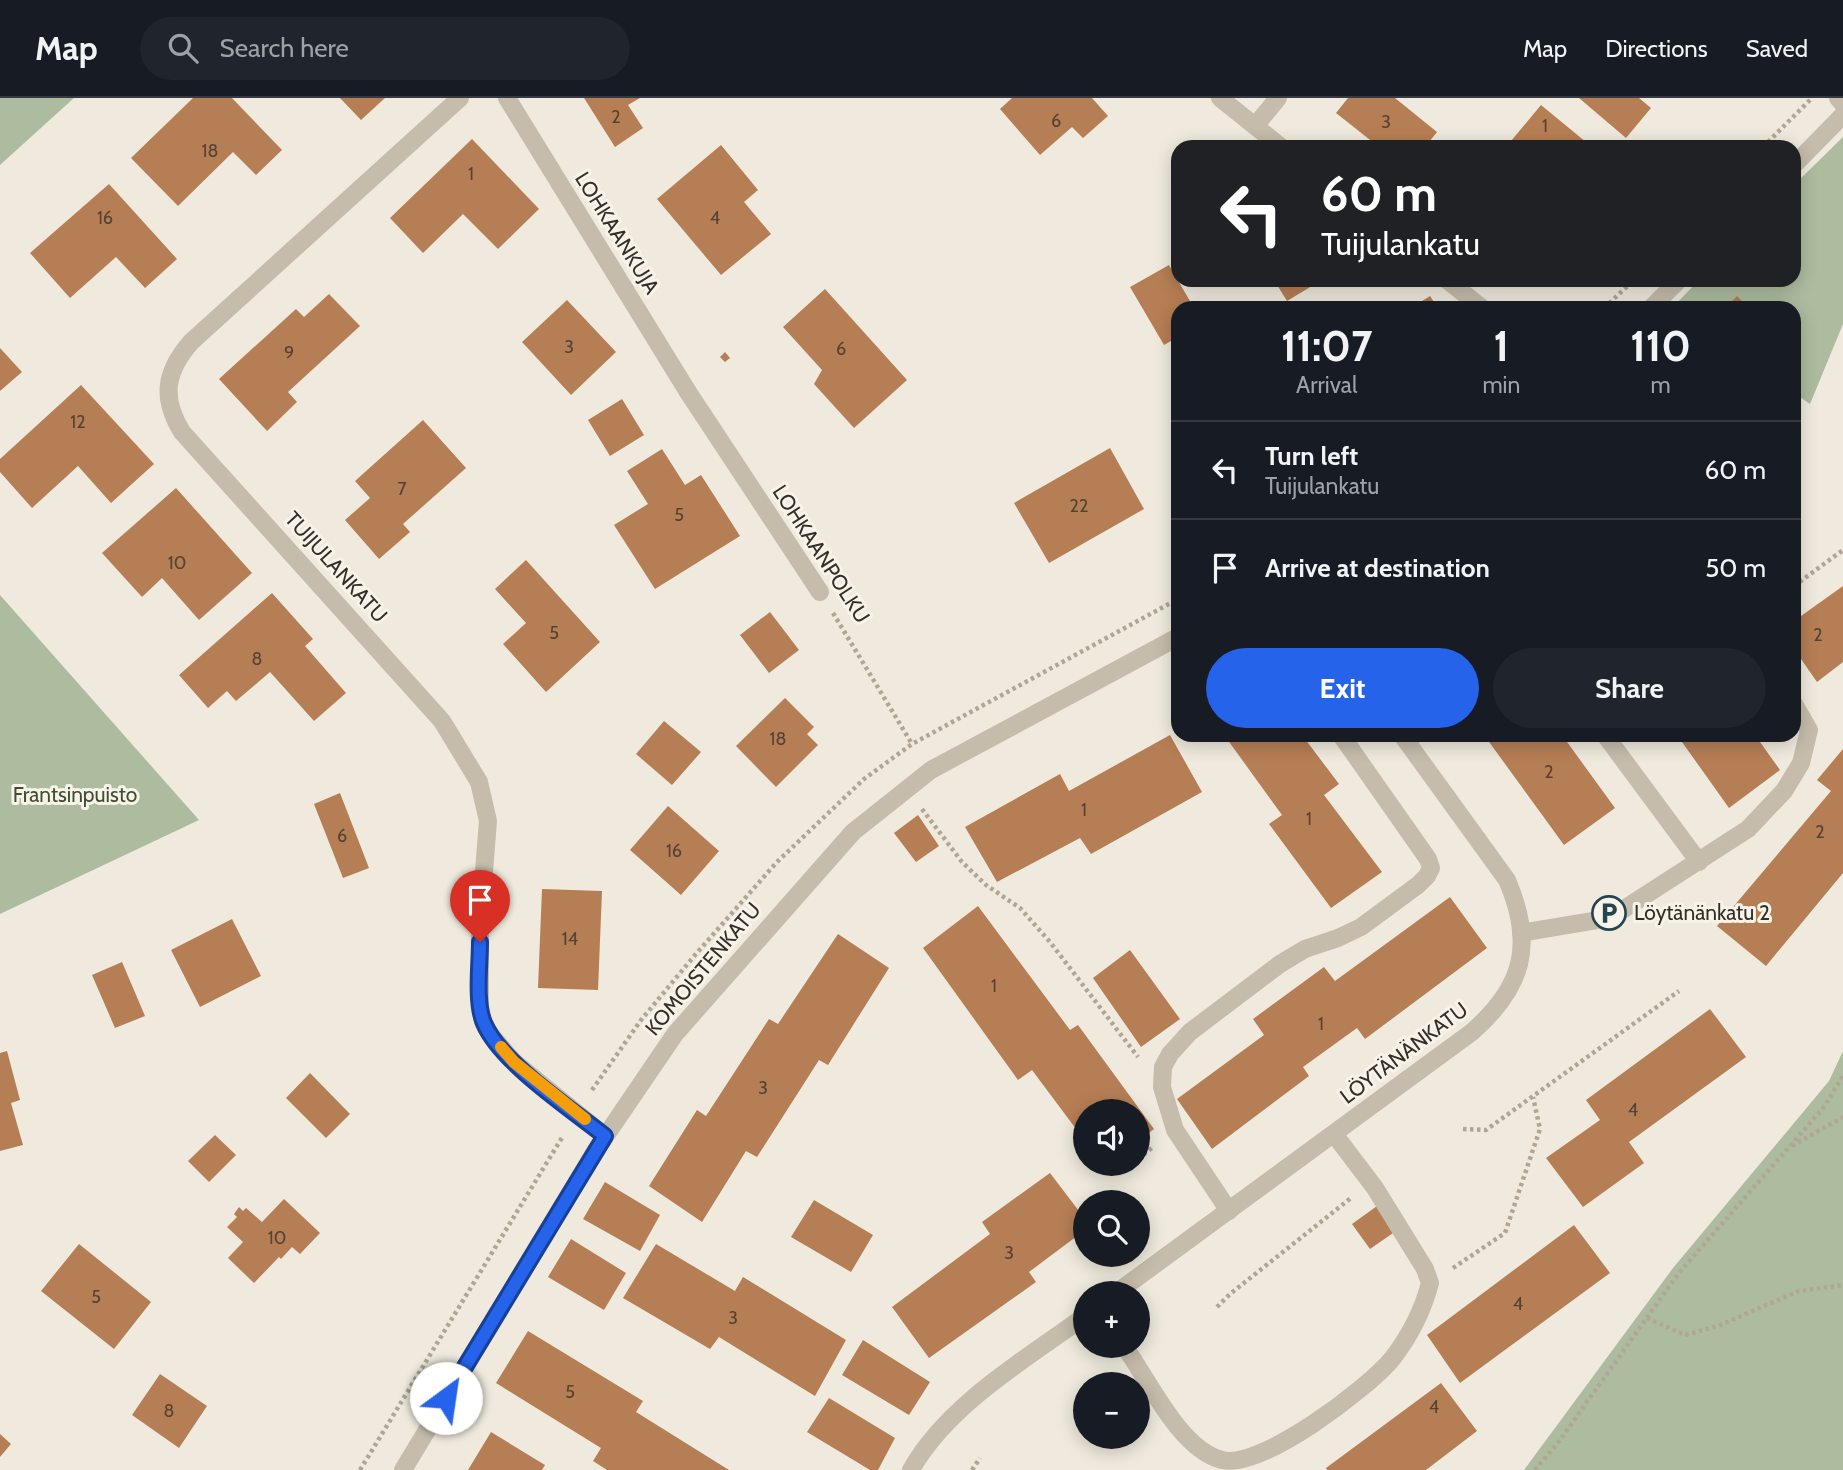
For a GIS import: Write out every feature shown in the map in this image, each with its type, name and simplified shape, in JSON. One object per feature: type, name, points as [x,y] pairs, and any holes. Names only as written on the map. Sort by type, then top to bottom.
[{"type":"street","name":"TUIJULANKATU","points":[[460,98],[191,342],[170,376],[169,400],[172,414],[183,432],[442,721],[479,782],[488,821],[480,921],[480,1007],[483,1022],[514,1062],[605,1136]]},
{"type":"street","name":"LOHKAANKUJA","points":[[507,98],[688,391]]},
{"type":"street","points":[[1220,98],[1272,140]]},
{"type":"street","points":[[1255,126],[1278,98]]},
{"type":"street","points":[[1838,98],[1843,104]]},
{"type":"street","points":[[1801,158],[1843,115]]},
{"type":"street","points":[[1456,287],[1473,301]]},
{"type":"street","points":[[1658,301],[1672,287]]},
{"type":"street","name":"LOHKAANPOLKU","points":[[688,391],[820,592]]},
{"type":"street","name":"KOMOISTENKATU","points":[[403,1470],[605,1136],[675,1034],[853,832],[931,770],[1171,642]]},
{"type":"street","points":[[1521,933],[1610,918],[1748,829],[1784,791],[1801,763],[1809,730],[1801,716]]},
{"type":"street","points":[[1229,1211],[1175,1130],[1162,1087],[1163,1067],[1170,1054],[1190,1031],[1280,964],[1305,949],[1361,927],[1418,886],[1431,868],[1428,859],[1346,742]]},
{"type":"street","name":"LÖYTÄNÄNKATU","points":[[1133,1281],[1472,1032],[1494,1012],[1512,986],[1520,963],[1521,933],[1516,901],[1507,880],[1407,742]]},
{"type":"street","points":[[1610,742],[1699,862]]},
{"type":"street","points":[[1132,1358],[1184,1437],[1202,1451],[1223,1461],[1240,1460],[1280,1445],[1358,1392],[1391,1360],[1409,1335],[1430,1283],[1425,1269],[1371,1183],[1334,1134]]},
{"type":"street","points":[[911,1470],[936,1432],[983,1391],[1073,1325]]},
{"type":"path","points":[[1770,140],[1813,98]]},
{"type":"path","points":[[1612,301],[1626,287]]},
{"type":"path","points":[[1801,581],[1843,550]]},
{"type":"path","name":"LOHKAANPOLKU","points":[[820,592],[912,744]]},
{"type":"path","points":[[907,789],[962,862],[986,886],[1020,908],[1050,942],[1132,1052],[1163,1078]]},
{"type":"path","points":[[1463,1129],[1486,1130],[1679,991]]},
{"type":"path","points":[[1535,1470],[1560,1440],[1678,1274],[1824,1107],[1843,1076]]},
{"type":"path","points":[[1430,1283],[1505,1233],[1540,1129],[1532,1097]]},
{"type":"path","points":[[1788,1147],[1843,1118]]},
{"type":"path","points":[[1217,1307],[1371,1183]]},
{"type":"path","points":[[1647,1318],[1685,1335],[1718,1326],[1799,1291],[1843,1285]]},
{"type":"path","points":[[972,1470],[980,1458]]},
{"type":"green space","points":[[0,98],[74,98],[0,165]]},
{"type":"green space","points":[[1843,137],[1843,324],[1810,404],[1801,398],[1801,301],[1679,301],[1692,287],[1801,287],[1801,178]]},
{"type":"green space","name":"Frantsinpuisto","points":[[0,595],[199,820],[0,914]]},
{"type":"green space","points":[[1843,1051],[1843,1470],[1524,1470],[1673,1268],[1829,1081]]},
{"type":"building","points":[[193,98],[232,98],[282,150],[256,175],[233,152],[178,206],[131,158]]},
{"type":"building","points":[[340,98],[385,98],[361,120]]},
{"type":"building","points":[[584,98],[640,98],[628,105],[643,128],[615,147]]},
{"type":"building","points":[[1012,98],[1092,98],[1108,116],[1083,138],[1072,127],[1040,155],[1000,109]]},
{"type":"building","points":[[1348,98],[1395,98],[1437,132],[1431,140],[1370,140],[1336,113]]},
{"type":"building","points":[[1579,98],[1639,98],[1651,108],[1626,138]]},
{"type":"building","points":[[1541,105],[1584,140],[1512,140]]},
{"type":"building","points":[[472,139],[539,209],[498,249],[463,214],[423,253],[390,218]]},
{"type":"building","points":[[721,145],[758,190],[744,202],[771,234],[721,275],[657,199]]},
{"type":"building","points":[[109,184],[177,259],[145,288],[116,257],[70,298],[30,253]]},
{"type":"building","points":[[1169,265],[1171,287],[1182,287],[1190,301],[1171,301],[1171,341],[1164,345],[1130,287]]},
{"type":"building","points":[[1278,287],[1310,287],[1287,301]]},
{"type":"building","points":[[825,289],[907,380],[854,428],[814,384],[822,370],[783,327]]},
{"type":"building","points":[[329,294],[360,326],[288,392],[297,402],[267,431],[219,379],[296,309],[304,317]]},
{"type":"building","points":[[567,300],[616,352],[571,395],[522,342]]},
{"type":"building","points":[[0,348],[22,372],[0,391]]},
{"type":"building","points":[[725,352],[730,358],[725,362],[720,357]]},
{"type":"building","points":[[81,385],[154,464],[111,503],[78,466],[32,508],[0,472],[0,459]]},
{"type":"building","points":[[622,399],[644,435],[610,456],[588,420]]},
{"type":"building","points":[[423,420],[466,468],[403,524],[410,532],[379,559],[345,520],[370,498],[355,481]]},
{"type":"building","points":[[1110,448],[1144,509],[1049,563],[1014,503]]},
{"type":"building","points":[[662,449],[685,485],[701,475],[740,536],[655,589],[614,525],[648,504],[627,471]]},
{"type":"building","points":[[176,488],[252,573],[199,620],[162,578],[142,597],[102,553]]},
{"type":"building","points":[[526,560],[600,642],[546,692],[503,644],[526,623],[495,589]]},
{"type":"building","points":[[1843,586],[1843,662],[1817,682],[1801,659],[1801,616]]},
{"type":"building","points":[[272,593],[313,639],[305,646],[346,693],[314,721],[270,672],[236,701],[227,691],[208,708],[179,675]]},
{"type":"building","points":[[770,612],[799,650],[769,673],[740,635]]},
{"type":"building","points":[[785,698],[814,727],[807,734],[818,745],[776,787],[736,746]]},
{"type":"building","points":[[664,721],[701,752],[672,785],[636,754]]},
{"type":"building","points":[[1170,735],[1171,742],[1174,742],[1202,792],[1091,854],[1080,838],[997,882],[965,827],[1060,774],[1069,791]]},
{"type":"building","points":[[1229,742],[1307,742],[1339,784],[1324,795],[1382,872],[1331,908],[1269,824],[1282,815]]},
{"type":"building","points":[[1489,742],[1567,742],[1615,808],[1564,845]]},
{"type":"building","points":[[1682,742],[1760,742],[1780,770],[1729,808]]},
{"type":"building","points":[[1843,749],[1843,873],[1766,966],[1717,926],[1831,791],[1817,780]]},
{"type":"building","points":[[340,793],[369,868],[343,878],[314,804]]},
{"type":"building","points":[[668,806],[719,851],[681,895],[630,850]]},
{"type":"building","points":[[918,815],[939,846],[916,862],[894,833]]},
{"type":"building","points":[[542,889],[602,891],[598,990],[538,988]]},
{"type":"building","points":[[1450,897],[1487,948],[1365,1039],[1357,1028],[1303,1067],[1309,1076],[1212,1149],[1177,1099],[1264,1035],[1253,1019],[1324,967],[1335,981]]},
{"type":"building","points":[[978,906],[1070,1030],[1078,1025],[1132,1099],[1073,1099],[1073,1125],[1032,1070],[1018,1080],[923,948]]},
{"type":"building","points":[[232,919],[261,976],[200,1007],[171,950]]},
{"type":"building","points":[[838,934],[889,968],[828,1065],[819,1060],[757,1157],[746,1151],[702,1222],[649,1186],[697,1110],[706,1116],[769,1019],[778,1024]]},
{"type":"building","points":[[1130,950],[1180,1019],[1141,1047],[1093,978]]},
{"type":"building","points":[[122,962],[145,1016],[115,1028],[92,975]]},
{"type":"building","points":[[1710,1009],[1746,1057],[1629,1142],[1644,1163],[1583,1207],[1546,1158],[1600,1120],[1586,1100]]},
{"type":"building","points":[[7,1051],[20,1100],[11,1103],[23,1145],[0,1151],[0,1053]]},
{"type":"building","points":[[310,1073],[350,1114],[326,1138],[286,1098]]},
{"type":"building","points":[[215,1135],[236,1155],[209,1182],[188,1161]]},
{"type":"building","points":[[1050,1173],[1073,1203],[1073,1239],[1029,1272],[1036,1282],[929,1358],[892,1307],[990,1234],[982,1222]]},
{"type":"building","points":[[605,1182],[660,1215],[640,1251],[583,1219]]},
{"type":"building","points":[[284,1199],[320,1233],[300,1254],[292,1247],[254,1283],[228,1258],[243,1242],[227,1227],[237,1217],[234,1214],[239,1207],[243,1211],[246,1208],[262,1222]]},
{"type":"building","points":[[814,1200],[873,1235],[851,1272],[791,1237]]},
{"type":"building","points":[[1377,1206],[1396,1231],[1370,1249],[1352,1224]]},
{"type":"building","points":[[1574,1225],[1610,1273],[1460,1383],[1427,1335]]},
{"type":"building","points":[[571,1239],[626,1273],[604,1310],[548,1277]]},
{"type":"building","points":[[79,1244],[151,1302],[114,1349],[41,1291]]},
{"type":"building","points":[[656,1244],[735,1291],[743,1277],[846,1340],[815,1396],[719,1337],[710,1349],[623,1298]]},
{"type":"building","points":[[528,1331],[643,1401],[636,1412],[729,1470],[607,1470],[593,1461],[601,1448],[496,1383]]},
{"type":"building","points":[[863,1340],[930,1382],[909,1415],[842,1375]]},
{"type":"building","points":[[160,1374],[207,1406],[179,1448],[132,1415]]},
{"type":"building","points":[[1441,1383],[1477,1431],[1426,1470],[1327,1470],[1326,1468]]},
{"type":"building","points":[[829,1398],[895,1438],[878,1470],[870,1470],[807,1432]]},
{"type":"building","points":[[491,1432],[545,1465],[542,1470],[468,1470]]},
{"type":"building","points":[[0,1434],[11,1444],[0,1457]]},
{"type":"slow traffic","points":[[501,1047],[514,1062],[585,1119]]},
{"type":"place","name":"Löytänänkatu 2","points":[[1609,913]]},
{"type":"route","points":[[446,1398],[605,1136],[514,1062],[490,1034],[483,1022],[480,1007],[480,942]]}]
